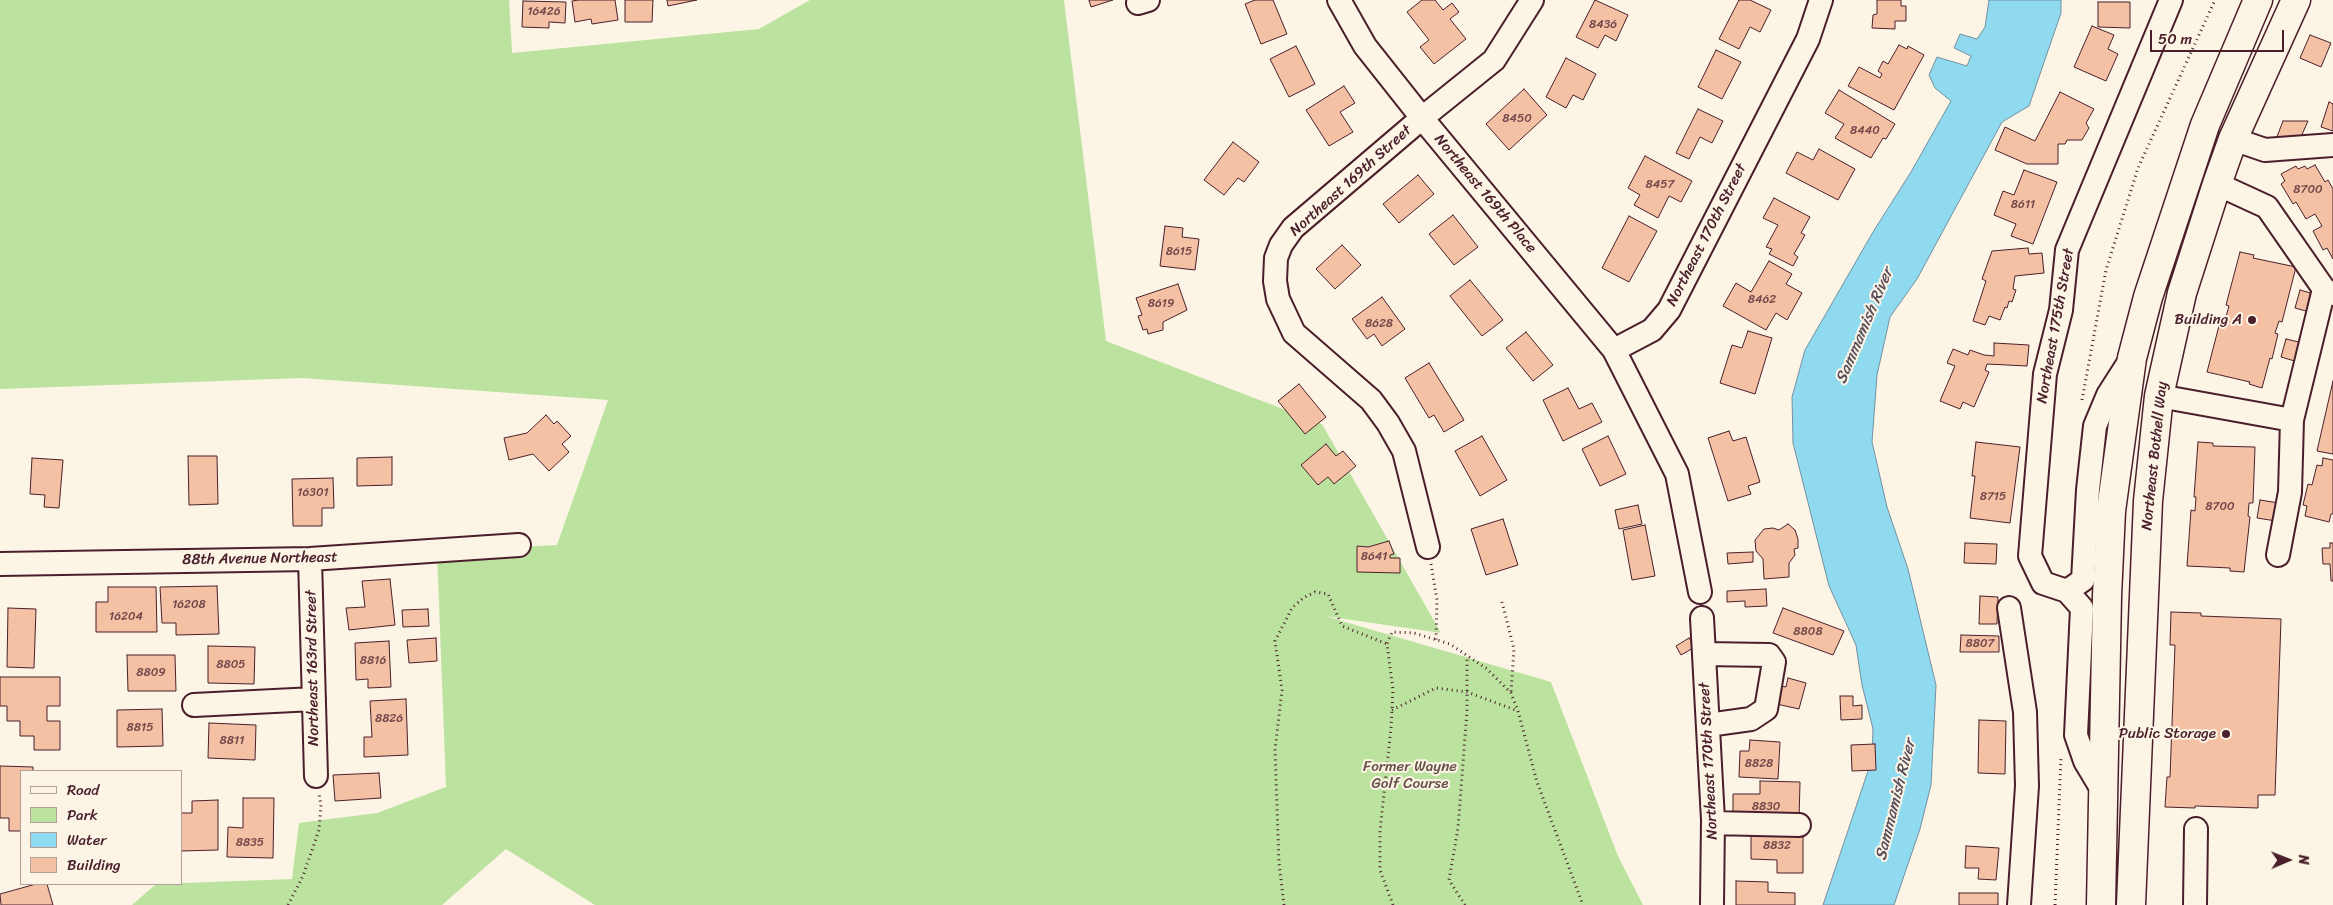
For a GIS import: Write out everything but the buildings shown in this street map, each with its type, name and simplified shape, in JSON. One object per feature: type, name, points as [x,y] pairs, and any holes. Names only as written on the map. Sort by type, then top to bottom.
[{"type":"main road","points":[[2101,905],[2107,596],[2111,511],[2132,358],[2161,258],[2205,124],[2258,0]]},
{"type":"main road","name":"Northeast Bothell Way","points":[[2131,905],[2148,500],[2159,396],[2182,293],[2217,184],[2233,139],[2296,0]]},
{"type":"main road","points":[[2159,396],[2147,384],[2145,370],[2163,278],[2161,258]]},
{"type":"street","name":"Northeast 169th Street","points":[[1339,0],[1365,46],[1422,118],[1293,228],[1280,245],[1276,258],[1275,281],[1278,299],[1294,333],[1371,400],[1388,423],[1404,451],[1428,547]]},
{"type":"street","points":[[1422,118],[1494,60],[1532,0]]},
{"type":"street","name":"Northeast 170th Street","points":[[1614,350],[1652,330],[1669,310],[1808,39],[1821,0]]},
{"type":"street","name":"Northeast 175th Street","points":[[2067,591],[2043,583],[2030,556],[2045,374],[2061,310],[2067,250],[2171,0]]},
{"type":"street","name":"Northeast 169th Place","points":[[1422,118],[1614,350]]},
{"type":"street","points":[[2233,139],[2266,150],[2333,145]]},
{"type":"street","points":[[2217,184],[2267,207],[2328,292],[2292,420],[2290,492],[2278,555]]},
{"type":"street","points":[[1614,350],[1677,474],[1700,592]]},
{"type":"street","points":[[2103,792],[2085,761],[2076,735],[2082,608],[2067,591],[2083,580],[2088,490],[2095,426],[2108,395],[2132,358]]},
{"type":"street","points":[[2159,396],[2292,420]]},
{"type":"street","name":"88th Avenue Northeast","points":[[0,564],[310,560],[519,545]]},
{"type":"street","name":"Northeast 163rd Street","points":[[310,560],[316,776]]},
{"type":"street","points":[[2009,608],[2025,712],[2027,786],[2019,905]]},
{"type":"street","name":"Northeast 170th Street","points":[[1702,618],[1713,823],[1712,905]]},
{"type":"street","points":[[1704,654],[1769,655],[1774,662],[1766,709],[1751,719],[1708,725]]},
{"type":"street","points":[[194,705],[314,699]]},
{"type":"street","points":[[1713,823],[1799,825]]},
{"type":"street","points":[[2195,905],[2196,829]]},
{"type":"path","points":[[2081,406],[2106,270],[2138,168],[2215,0]]},
{"type":"path","points":[[1428,547],[1437,600],[1436,640]]},
{"type":"path","points":[[1284,905],[1278,863],[1275,750],[1282,690],[1275,641],[1292,608],[1314,592],[1328,594],[1342,626],[1387,644]]},
{"type":"path","points":[[1502,602],[1514,649],[1511,693]]},
{"type":"path","points":[[1393,905],[1380,870],[1380,831],[1393,690],[1387,644],[1392,632],[1414,633],[1450,644],[1487,669],[1511,693],[1518,711],[1537,782],[1583,905]]},
{"type":"path","points":[[1465,905],[1449,880],[1458,828],[1468,711],[1466,657]]},
{"type":"path","points":[[1392,710],[1436,688],[1467,692],[1518,711]]},
{"type":"path","points":[[2055,905],[2061,751]]},
{"type":"path","points":[[288,905],[303,876],[319,830],[321,804],[316,776]]},
{"type":"green space","name":"Former Wayne Golf Course","points":[[0,0],[509,0],[512,53],[759,29],[810,0],[1064,0],[1106,341],[1322,424],[1441,633],[1325,616],[1551,682],[1618,856],[1643,905],[595,905],[506,849],[442,905],[132,905],[155,885],[292,879],[299,823],[377,813],[446,787],[437,551],[557,545],[608,400],[302,378],[0,389]]},
{"type":"water","name":"Sammamish River","points":[[1989,0],[2061,0],[2061,13],[2029,106],[2002,122],[1917,279],[1890,317],[1877,375],[1872,442],[1887,507],[1908,569],[1936,685],[1931,785],[1920,829],[1894,905],[1823,905],[1872,759],[1873,729],[1862,685],[1856,645],[1829,586],[1793,443],[1792,397],[1805,350],[1951,101],[1935,88],[1929,75],[1937,57],[1967,66],[1971,56],[1954,48],[1960,34],[1977,39],[1985,27]]},
{"type":"place","name":"Building A","points":[[2252,320]]},
{"type":"place","name":"Public Storage","points":[[2226,734]]}]
